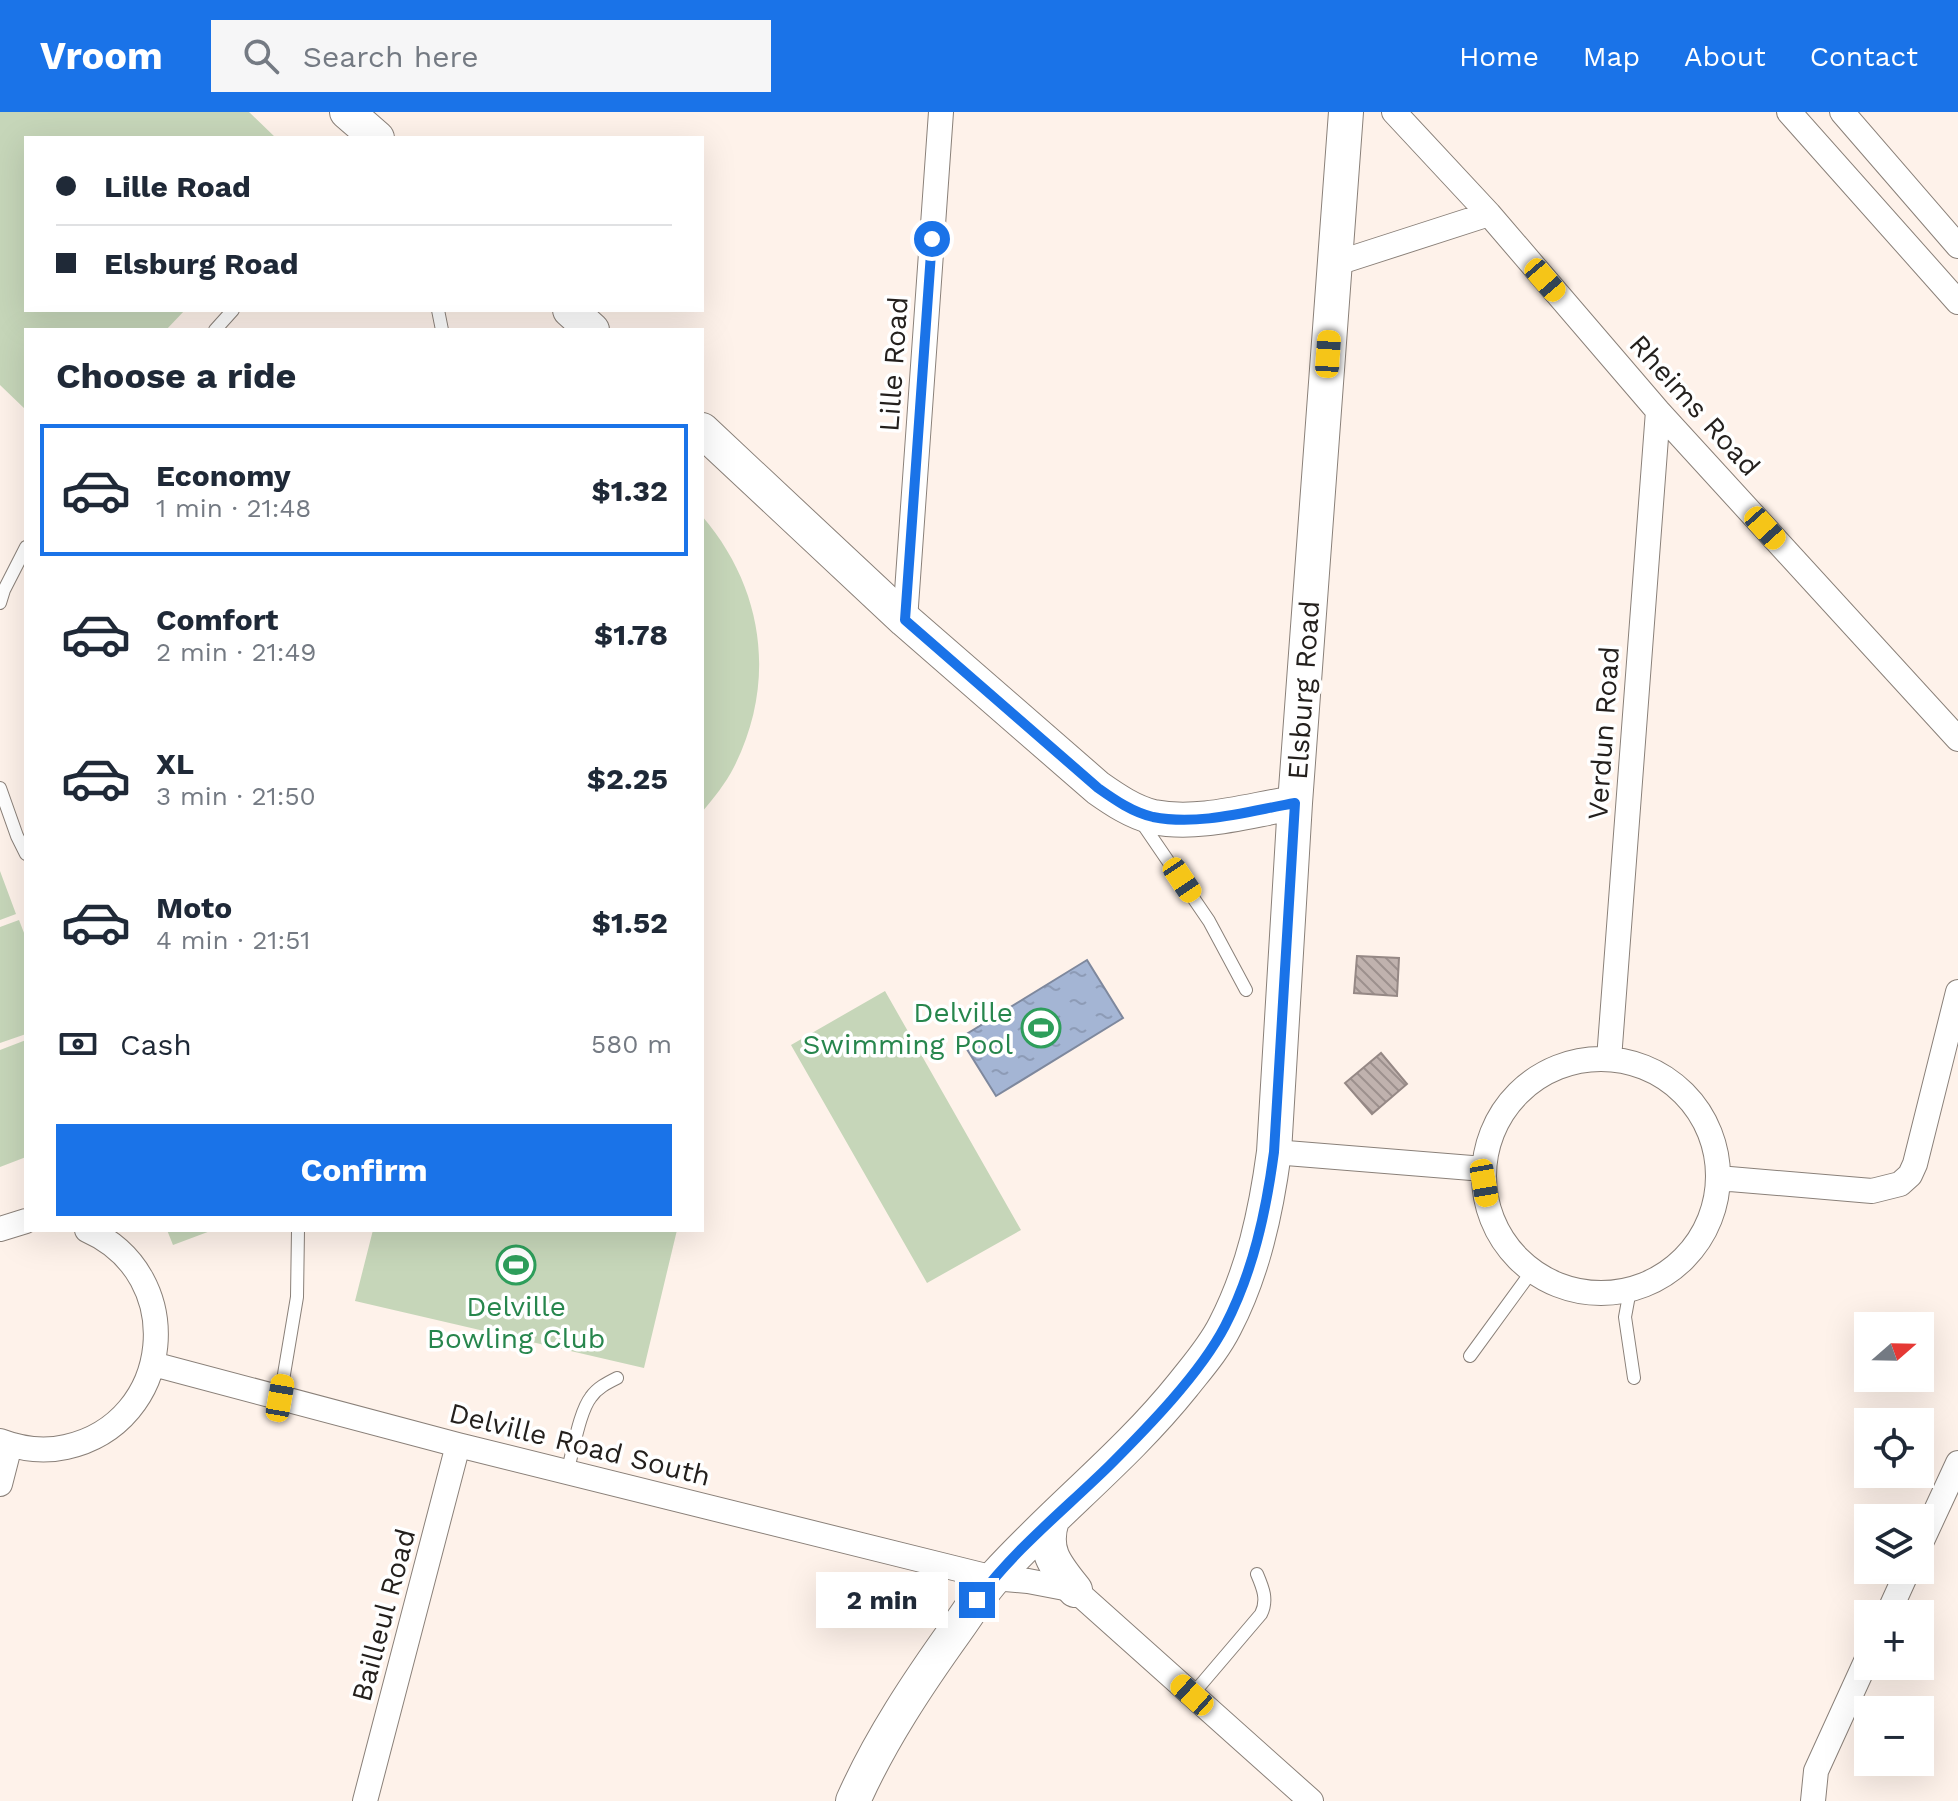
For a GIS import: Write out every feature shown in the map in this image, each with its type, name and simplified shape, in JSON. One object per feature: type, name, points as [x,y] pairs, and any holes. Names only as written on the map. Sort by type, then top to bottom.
[{"type":"main road","points":[[347,112],[375,136]]},
{"type":"main road","name":"Elsburg Road","points":[[853,1801],[924,1674],[994,1578],[1166,1407],[1225,1327],[1252,1262],[1269,1190],[1274,1152],[1295,803],[1346,112]]},
{"type":"main road","points":[[572,312],[590,328]]},
{"type":"main road","points":[[704,432],[905,620],[1115,800],[1153,817],[1191,819],[1295,803]]},
{"type":"main road","points":[[1052,1520],[1048,1533],[1050,1555],[1075,1590]]},
{"type":"street","name":"Lille Road","points":[[905,620],[941,112]]},
{"type":"street","name":"Rheims Road","points":[[1394,112],[1489,214],[1658,411],[1958,739]]},
{"type":"street","points":[[1789,112],[1958,302]]},
{"type":"street","points":[[1842,112],[1958,246]]},
{"type":"street","points":[[1334,264],[1489,214]]},
{"type":"street","name":"Verdun Road","points":[[1609,1059],[1658,411]]},
{"type":"street","points":[[1718,1178],[1872,1191],[1900,1184],[1910,1175],[1915,1164],[1958,992]]},
{"type":"street","points":[[1587,1059],[1609,1059],[1631,1062],[1652,1070],[1671,1081],[1687,1096],[1710,1134],[1718,1178],[1715,1203],[1707,1228],[1693,1250],[1675,1268],[1653,1282],[1604,1294],[1578,1292],[1554,1284],[1532,1271],[1513,1253],[1498,1232],[1488,1208],[1484,1169],[1491,1136],[1500,1116],[1528,1084],[1566,1064],[1587,1059]]},
{"type":"street","points":[[1274,1152],[1484,1169]]},
{"type":"street","points":[[0,1229],[24,1222]]},
{"type":"street","points":[[0,1484],[5,1443],[33,1449],[56,1449],[99,1435],[133,1405],[145,1386],[153,1364],[157,1342],[156,1319],[141,1277],[111,1243],[91,1232]]},
{"type":"street","name":"Delville Road South","points":[[153,1364],[458,1445],[994,1578],[1075,1590]]},
{"type":"street","name":"Bailleul Road","points":[[365,1801],[458,1445]]},
{"type":"street","points":[[1934,1515],[1958,1463]]},
{"type":"street","points":[[1075,1590],[1301,1797]]},
{"type":"street","points":[[1813,1801],[1816,1771],[1858,1680]]},
{"type":"lane","points":[[217,328],[231,312]]},
{"type":"lane","points":[[0,603],[24,551]]},
{"type":"lane","points":[[0,788],[24,850]]},
{"type":"lane","points":[[1133,810],[1209,921],[1246,990]]},
{"type":"lane","points":[[280,1398],[297,1297],[298,1232]]},
{"type":"lane","points":[[1470,1356],[1532,1271]]},
{"type":"lane","points":[[1630,1290],[1625,1317],[1634,1378]]},
{"type":"lane","points":[[567,1472],[589,1398],[617,1378]]},
{"type":"lane","points":[[1192,1695],[1261,1614],[1265,1605],[1257,1574]]},
{"type":"green space","points":[[0,112],[249,112],[274,136],[24,136],[24,312],[183,312],[168,328],[24,328],[24,408],[0,385]]},
{"type":"green space","points":[[704,519],[723,544],[751,605],[759,669],[756,702],[748,735],[719,791],[704,810]]},
{"type":"green space","points":[[0,871],[16,914],[0,920]]},
{"type":"green space","points":[[19,920],[24,933],[24,1035],[0,1043],[0,927]]},
{"type":"green space","points":[[885,991],[1021,1230],[927,1283],[791,1045]]},
{"type":"green space","points":[[24,1041],[24,1158],[0,1167],[0,1050]]},
{"type":"green space","points":[[168,1232],[208,1232],[173,1245]]},
{"type":"green space","name":"Delville Bowling Club","points":[[372,1232],[677,1232],[644,1368],[355,1301]]},
{"type":"water","name":"Delville Swimming Pool","points":[[1087,960],[1123,1018],[996,1096],[960,1038]]},
{"type":"building","points":[[1357,956],[1399,958],[1397,996],[1354,993]]},
{"type":"building","points":[[1381,1053],[1407,1084],[1372,1114],[1345,1083]]},
{"type":"place","name":"Delville Swimming Pool","points":[[1041,1028]]},
{"type":"place","name":"Delville Bowling Club","points":[[516,1265]]},
{"type":"route","points":[[932,239],[905,620],[1098,788],[1133,810],[1153,817],[1191,819],[1295,803],[1274,1152],[1269,1190],[1252,1262],[1242,1288],[1225,1327],[1166,1407],[994,1578],[977,1600]]}]
